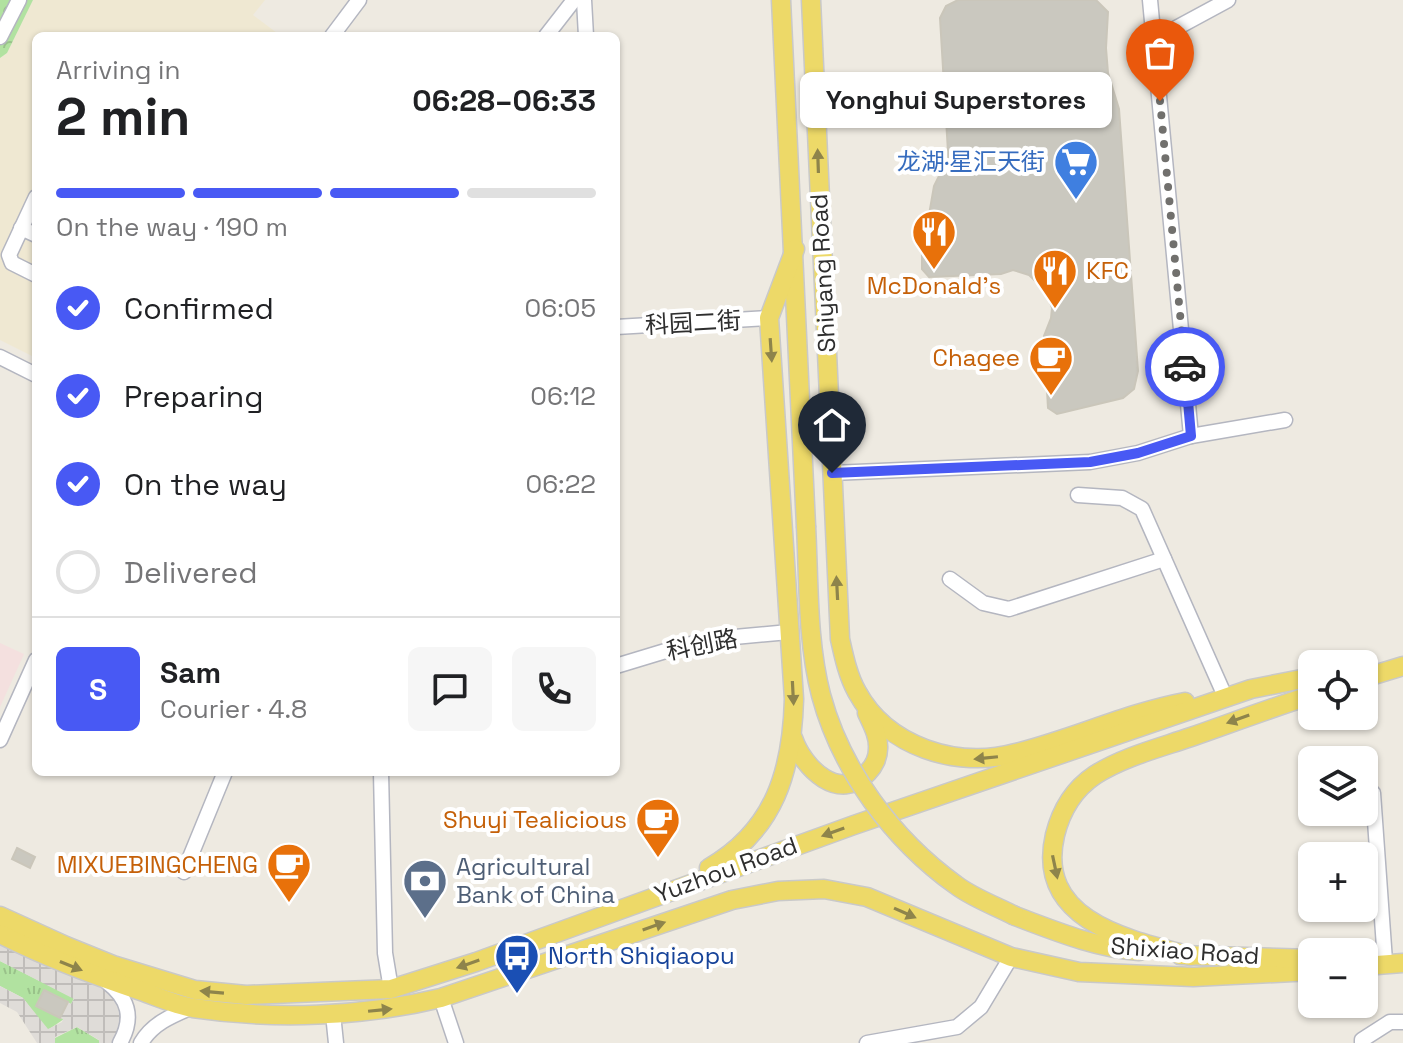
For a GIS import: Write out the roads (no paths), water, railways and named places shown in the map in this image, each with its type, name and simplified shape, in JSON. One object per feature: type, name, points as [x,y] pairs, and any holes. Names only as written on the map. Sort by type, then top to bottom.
[{"type":"main road","name":"Shiyang Road","points":[[781,0],[806,526],[813,637],[821,694],[839,747],[872,800],[913,851],[958,887],[1015,916]]},
{"type":"main road","name":"Shiyang Road","points":[[811,0],[840,639],[857,691],[888,730],[930,751],[973,759],[1015,754],[1154,708],[1251,689]]},
{"type":"main road","points":[[672,890],[727,858],[756,830],[775,800],[787,768],[793,738],[794,699],[769,318],[795,249]]},
{"type":"main road","points":[[1378,664],[1403,660]]},
{"type":"main road","points":[[1378,674],[1403,666]]},
{"type":"main road","name":"Yuzhou Road","points":[[4,921],[113,965],[195,990],[246,995],[391,989],[1251,689],[1298,680]]},
{"type":"main road","points":[[793,738],[798,755],[823,778],[845,784],[865,775],[872,768],[878,749],[872,724],[857,691]]},
{"type":"main road","points":[[1191,956],[1125,939],[1100,929],[1078,913],[1064,895],[1055,875],[1052,852],[1064,810],[1076,791],[1095,775],[1136,755],[1298,700]]},
{"type":"main road","name":"Yuzhou Road","points":[[4,921],[104,979],[190,1008],[245,1013],[333,1014],[396,1009],[441,998],[732,900],[778,891],[824,889],[867,897],[1011,957],[1079,972],[1193,977],[1298,972]]},
{"type":"main road","name":"Shixiao Road","points":[[1015,916],[1117,950],[1191,956],[1298,959]]},
{"type":"street","points":[[0,37],[19,0]]},
{"type":"street","points":[[335,32],[359,0]]},
{"type":"street","points":[[549,32],[574,0]]},
{"type":"street","points":[[584,0],[586,32]]},
{"type":"street","points":[[1150,0],[1191,436]]},
{"type":"street","points":[[1154,40],[1228,0]]},
{"type":"street","points":[[32,205],[9,255],[9,260],[32,273]]},
{"type":"street","points":[[21,228],[32,233]]},
{"type":"street","name":"科园二街","points":[[620,327],[769,318]]},
{"type":"street","points":[[0,357],[32,373]]},
{"type":"street","points":[[832,473],[1090,462],[1138,453],[1191,436],[1285,420]]},
{"type":"street","points":[[1078,495],[1122,498],[1142,509],[1224,694]]},
{"type":"street","points":[[950,579],[983,603],[1009,609],[1164,559]]},
{"type":"street","name":"科创路","points":[[620,665],[713,639],[789,632]]},
{"type":"street","points":[[0,740],[32,669]]},
{"type":"street","points":[[184,872],[223,776]]},
{"type":"street","points":[[381,776],[385,953],[391,989]]},
{"type":"street","points":[[1378,826],[1397,962]]},
{"type":"street","points":[[867,1043],[957,1027],[981,1007],[1011,957]]},
{"type":"street","points":[[104,979],[120,992],[126,1002],[128,1028],[120,1043]]},
{"type":"street","points":[[441,998],[456,1043]]},
{"type":"street","points":[[128,1028],[139,1026],[143,1039],[163,1020],[190,1008]]},
{"type":"street","points":[[333,1014],[336,1043]]},
{"type":"street","points":[[1362,1043],[1390,1022],[1403,1022]]},
{"type":"place","name":"Yonghui Superstores","points":[[1160,101]]},
{"type":"place","name":"龙湖·星汇天街","points":[[1076,201]]},
{"type":"place","name":"McDonald's","points":[[934,271]]},
{"type":"place","name":"KFC","points":[[1055,310]]},
{"type":"place","name":"Chagee","points":[[1051,397]]},
{"type":"place","name":"Shuyi Tealicious","points":[[658,859]]},
{"type":"place","name":"MIXUEBINGCHENG","points":[[289,904]]},
{"type":"place","name":"Agricultural Bank of China","points":[[425,920]]},
{"type":"place","name":"North Shiqiaopu","points":[[517,995]]}]
